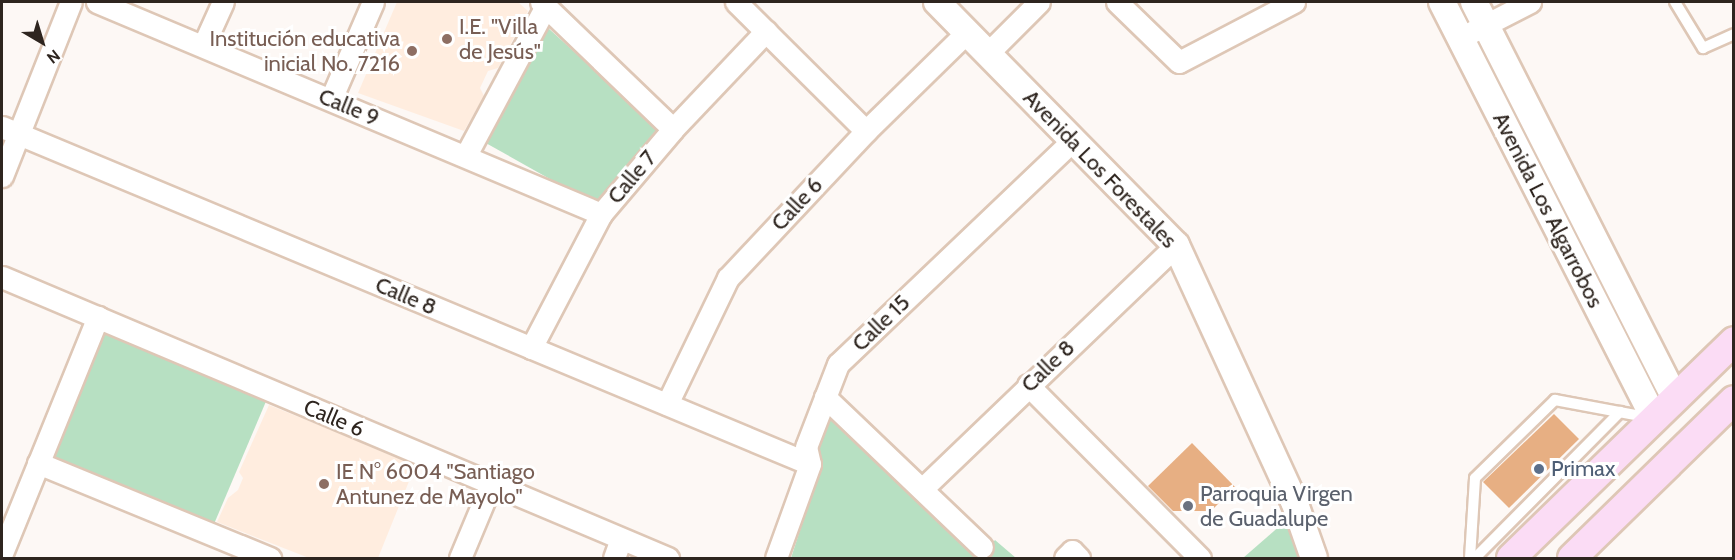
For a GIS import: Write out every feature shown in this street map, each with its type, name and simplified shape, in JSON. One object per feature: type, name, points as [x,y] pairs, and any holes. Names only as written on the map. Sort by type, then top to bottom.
[{"type":"main road","points":[[1511,558],[1734,341]]},
{"type":"main road","points":[[1572,558],[1734,400]]},
{"type":"street","points":[[2,176],[10,130],[71,2]]},
{"type":"street","name":"Calle 9","points":[[97,2],[466,155],[601,214]]},
{"type":"street","points":[[203,46],[223,2]]},
{"type":"street","points":[[331,99],[373,2]]},
{"type":"street","points":[[736,2],[866,130]]},
{"type":"street","name":"Avenida Los Forestales","points":[[937,2],[1176,245],[1293,501],[1314,558]]},
{"type":"street","points":[[988,52],[1039,2]]},
{"type":"street","points":[[1117,2],[1179,62],[1283,3]]},
{"type":"street","name":"Avenida Los Algarrobos","points":[[1442,2],[1654,418]]},
{"type":"street","name":"Avenida Los Algarrobos","points":[[1474,2],[1675,398]]},
{"type":"street","points":[[1460,38],[1530,2]]},
{"type":"street","points":[[466,155],[544,4],[673,129]]},
{"type":"street","name":"Calle 7","points":[[531,348],[601,214],[673,129],[766,32]]},
{"type":"street","name":"Calle 6","points":[[667,404],[728,278],[866,130],[967,32]]},
{"type":"street","name":"Calle 8","points":[[10,130],[810,464]]},
{"type":"street","name":"Calle 15","points":[[776,558],[810,464],[806,447],[838,364],[1074,139]]},
{"type":"street","name":"Calle 8","points":[[921,489],[1176,245]]},
{"type":"street","name":"Calle 6","points":[[2,277],[491,484],[617,549],[668,558]]},
{"type":"street","points":[[2,553],[98,317]]},
{"type":"street","points":[[1028,386],[1200,558]]},
{"type":"street","points":[[825,397],[982,548]]},
{"type":"street","points":[[38,463],[270,558]]},
{"type":"street","points":[[460,558],[491,484]]},
{"type":"street","points":[[1065,558],[1072,552],[1079,558]]},
{"type":"lane","points":[[1675,2],[1703,48],[1734,34]]},
{"type":"lane","points":[[1470,558],[1474,478],[1555,400],[1654,418]]},
{"type":"lane","points":[[1475,558],[1620,412]]},
{"type":"shaded area","name":"I.E. \"Villa de Jesús\"","points":[[397,2],[518,2],[528,11],[498,68],[488,71],[480,88],[484,96],[464,131],[358,93]]},
{"type":"shaded area","name":"IE N° 6004 \"Santiago Antunez de Mayolo\"","points":[[269,405],[416,464],[378,558],[309,558],[217,522],[228,498],[238,490],[243,478],[239,472]]},
{"type":"green space","points":[[547,27],[656,126],[657,135],[598,206],[484,142]]},
{"type":"green space","points":[[103,332],[267,399],[214,524],[50,456]]},
{"type":"green space","points":[[828,415],[980,558],[791,558],[820,469],[812,445]]},
{"type":"green space","points":[[1290,517],[1304,558],[1243,558]]},
{"type":"green space","points":[[995,540],[1016,558],[980,558]]},
{"type":"building","points":[[1554,414],[1579,439],[1509,508],[1483,482]]},
{"type":"building","points":[[1192,443],[1235,487],[1211,511],[1173,511],[1148,486]]},
{"type":"place","name":"I.E. \"Villa de Jesús\"","points":[[447,39]]},
{"type":"place","name":"Institución educativa inicial No. 7216","points":[[412,51]]},
{"type":"place","name":"Primax","points":[[1539,469]]},
{"type":"place","name":"IE N° 6004 \"Santiago Antunez de Mayolo\"","points":[[324,484]]},
{"type":"place","name":"Parroquia Virgen de Guadalupe","points":[[1188,506]]}]
